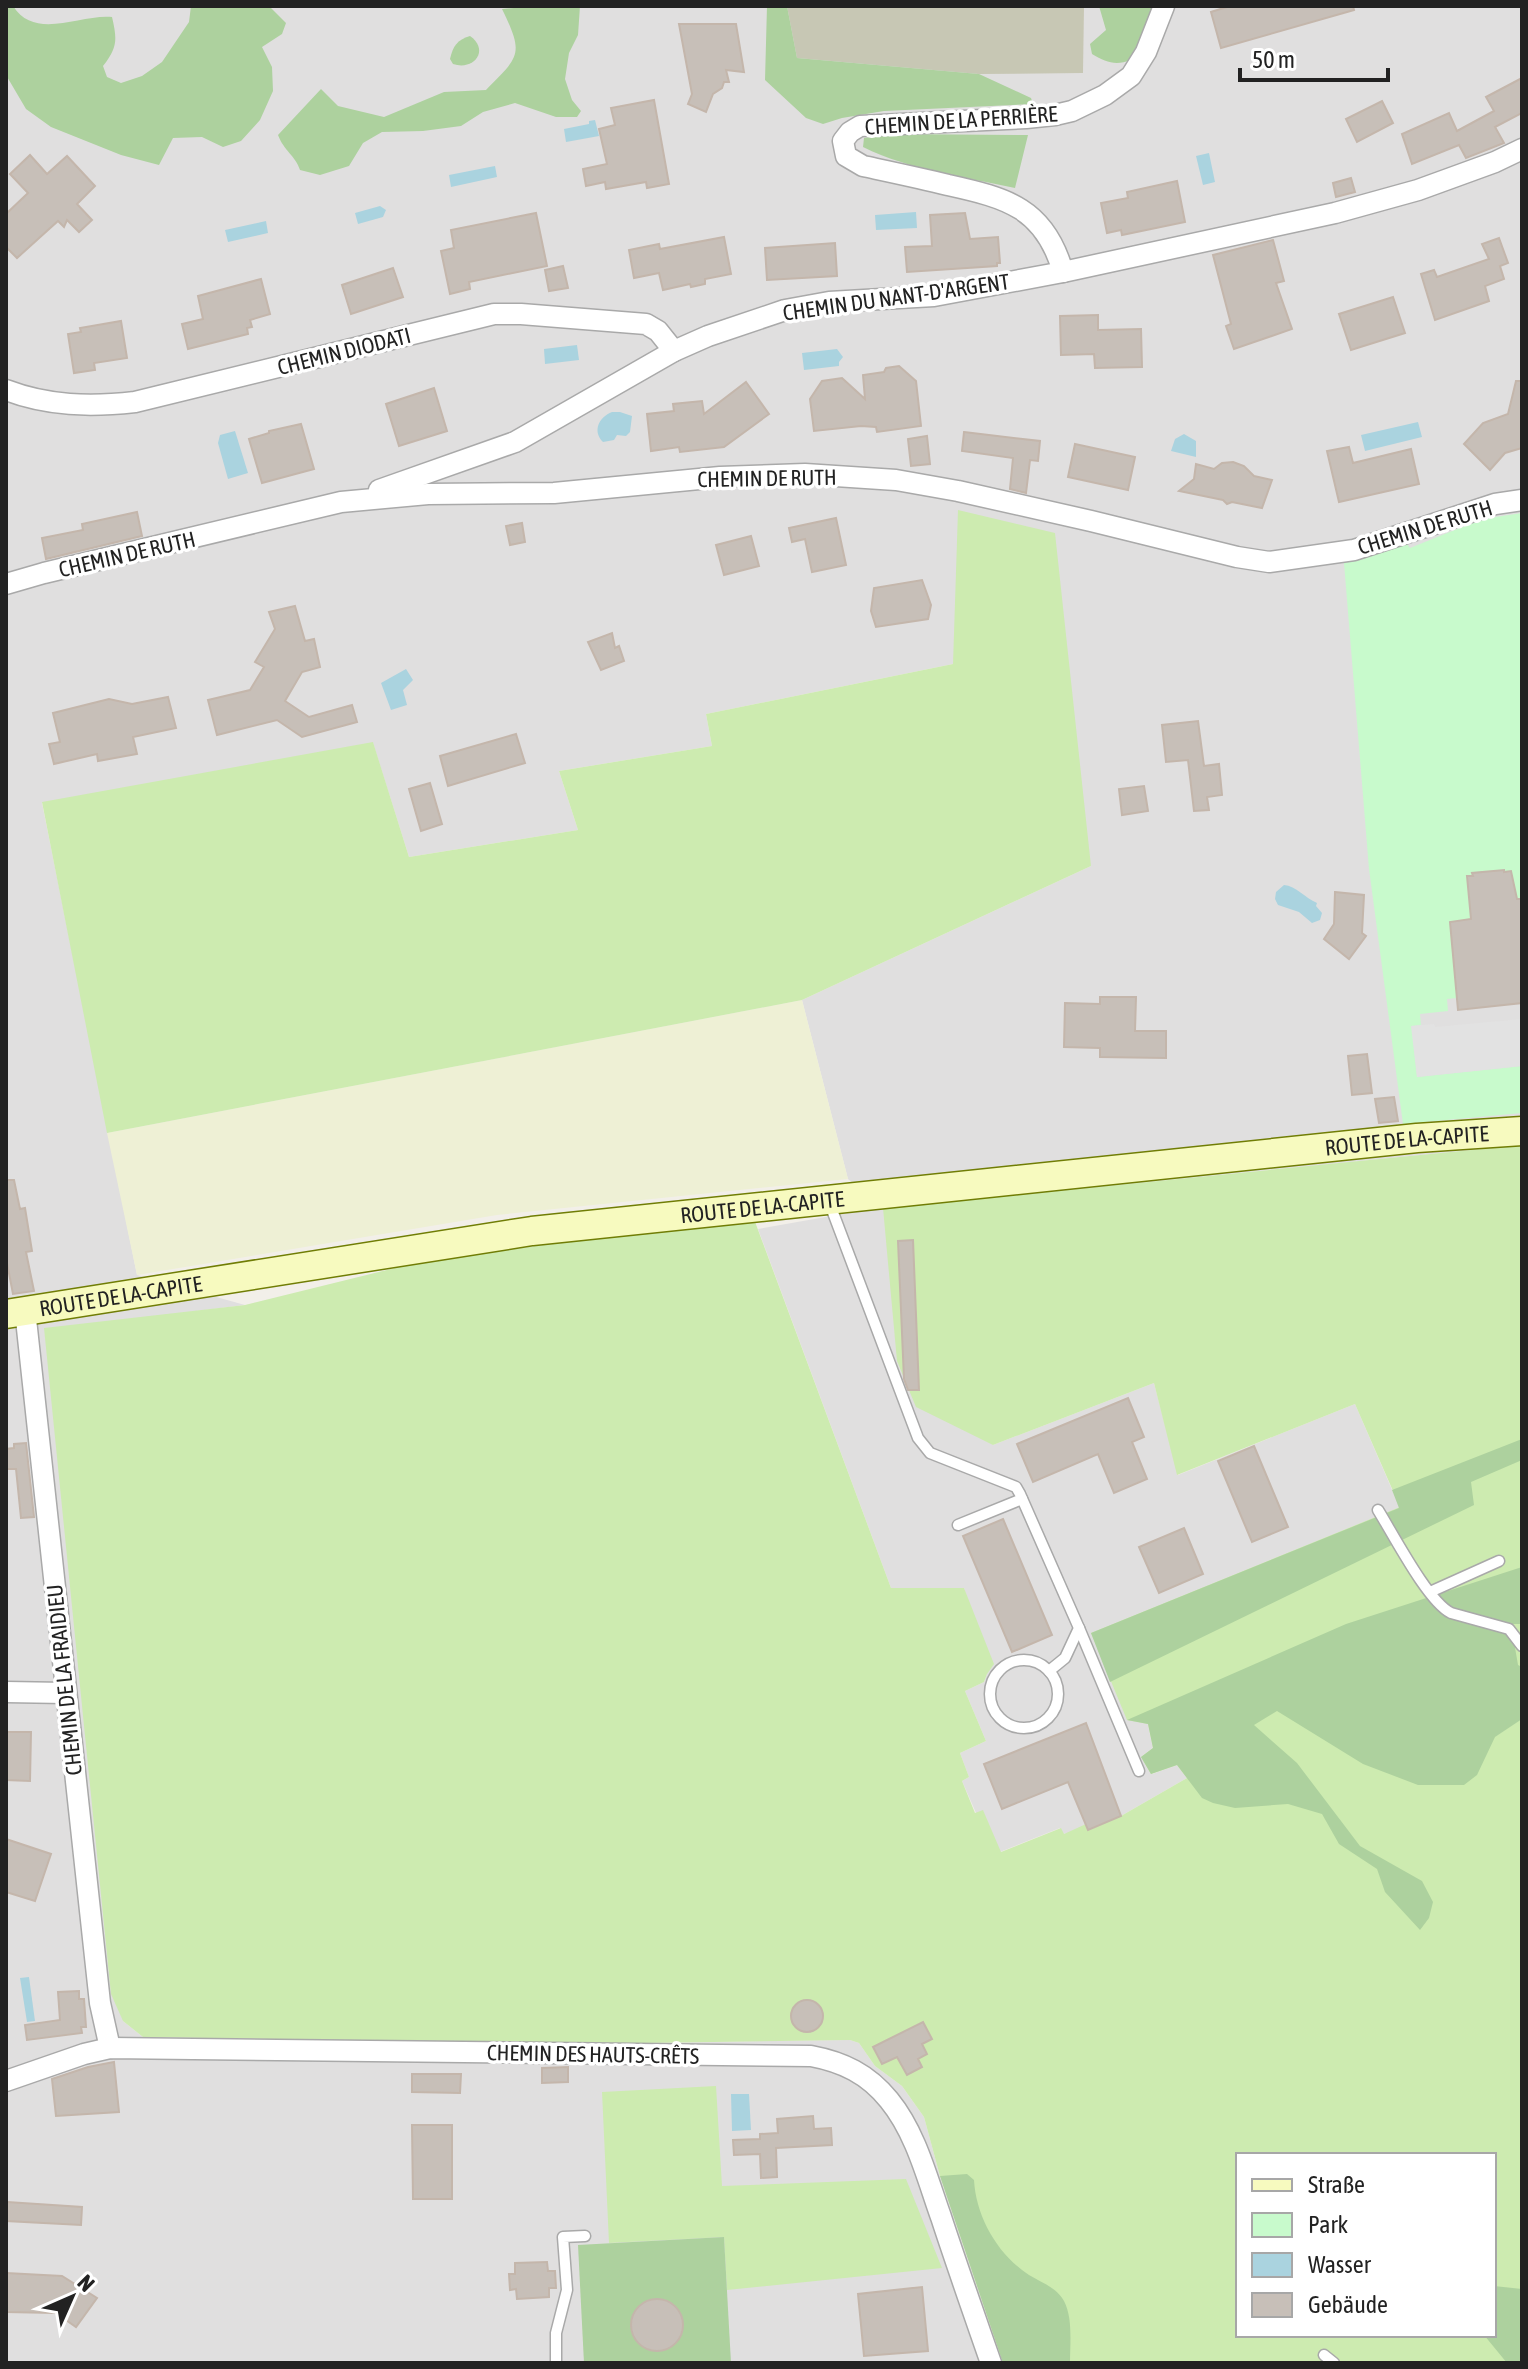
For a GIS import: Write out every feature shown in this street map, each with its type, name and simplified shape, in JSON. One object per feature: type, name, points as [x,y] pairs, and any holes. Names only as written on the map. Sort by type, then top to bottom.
[{"type":"street","name":"CHEMIN DE LA PERRIÈRE","points":[[1063,272],[1049,236],[1039,224],[1011,204],[988,194],[854,162],[846,156],[843,141],[860,126],[1026,118],[1055,115],[1088,104],[1131,76],[1146,52],[1164,6]]},
{"type":"street","name":"CHEMIN DU NANT-D'ARGENT","points":[[341,502],[515,442],[674,351],[708,336],[793,309],[829,302],[934,296],[1063,272],[1347,210],[1418,190],[1522,149]]},
{"type":"street","name":"CHEMIN DIODATI","points":[[6,390],[28,398],[58,403],[103,405],[135,402],[494,314],[646,324],[658,331],[674,351]]},
{"type":"street","name":"CHEMIN DE RUTH","points":[[6,584],[341,502],[428,494],[554,493],[720,477],[805,474],[896,480],[958,491],[1269,562],[1354,550],[1495,504],[1522,500]]},
{"type":"street","name":"ROUTE DE LA-CAPITE","points":[[15,1312],[532,1231],[1417,1138],[1522,1131]]},
{"type":"street","name":"CHEMIN DE LA FRAIDIEU","points":[[15,1312],[65,1693],[100,2003],[110,2048]]},
{"type":"street","points":[[6,1692],[65,1693]]},
{"type":"street","name":"CHEMIN DES HAUTS-CRÊTS","points":[[6,2081],[110,2048],[811,2056],[842,2063],[862,2074],[879,2089],[901,2116],[911,2136],[991,2363]]},
{"type":"lane","points":[[828,1200],[918,1438],[930,1453],[1016,1487],[1139,1771]]},
{"type":"lane","points":[[958,1525],[1022,1499]]},
{"type":"lane","points":[[1378,1510],[1430,1592],[1447,1611],[1509,1629],[1522,1646]]},
{"type":"lane","points":[[1430,1592],[1499,1561]]},
{"type":"lane","points":[[1049,1671],[1065,1658],[1079,1628]]},
{"type":"lane","points":[[1023,1660],[1041,1664],[1049,1671],[1058,1692],[1056,1707],[1050,1716],[1041,1724],[1025,1728],[1012,1727],[1001,1720],[992,1707],[990,1695],[992,1682],[1000,1670],[1010,1663],[1023,1660]]},
{"type":"lane","points":[[556,2363],[556,2333],[567,2290],[563,2237],[585,2236]]},
{"type":"lane","points":[[1324,2355],[1334,2363]]},
{"type":"shaded area","points":[[6,6],[1522,6],[1522,1145],[884,1208],[993,1445],[1154,1383],[1178,1475],[1355,1404],[1400,1508],[1092,1633],[1148,1724],[1153,1748],[1152,1774],[1177,1765],[1187,1778],[1121,1816],[1088,1830],[1063,1834],[1060,1828],[1000,1852],[983,1811],[976,1813],[962,1781],[969,1777],[960,1753],[986,1741],[965,1691],[984,1682],[987,1674],[964,1588],[891,1588],[758,1229],[882,1207],[848,1179],[802,1000],[1091,866],[953,664],[706,714],[712,746],[559,771],[578,830],[409,857],[373,743],[42,803],[137,1275],[245,1305],[173,1314],[123,2021],[143,2037],[576,2044],[850,2040],[859,2043],[875,2066],[902,2086],[924,2117],[940,2176],[1003,2363],[6,2363]]},
{"type":"shaded area","points":[[787,6],[1084,6],[1083,73],[979,74],[797,58]]},
{"type":"shaded area","points":[[802,1000],[848,1179],[497,1215],[137,1275],[107,1133]]},
{"type":"shaded area","points":[[1522,1019],[1522,1066],[1417,1077],[1411,1026],[1434,1024],[1435,1027]]},
{"type":"green space","points":[[6,6],[13,6],[33,22],[46,24],[112,17],[115,43],[103,66],[107,77],[121,83],[142,76],[162,62],[189,22],[191,6],[269,6],[286,23],[282,34],[262,47],[272,67],[273,91],[260,120],[241,141],[223,147],[202,137],[173,138],[159,165],[121,155],[51,127],[26,109],[6,75]]},
{"type":"green space","points":[[580,6],[578,35],[569,53],[565,79],[572,100],[581,111],[577,117],[556,117],[515,103],[483,112],[461,126],[382,132],[363,143],[349,166],[320,175],[300,170],[280,140],[278,135],[321,89],[338,106],[384,117],[444,92],[486,90],[506,69],[515,54],[514,36],[502,9]]},
{"type":"green space","points":[[767,6],[787,6],[797,58],[979,74],[1031,98],[1033,104],[884,111],[823,124],[806,118],[765,80]]},
{"type":"green space","points":[[1099,6],[1152,6],[1144,34],[1131,60],[1111,62],[1092,54],[1090,44],[1106,30]]},
{"type":"green space","points":[[470,36],[479,47],[477,58],[467,65],[453,64],[450,59],[454,47]]},
{"type":"green space","points":[[887,134],[1028,135],[1015,188],[918,167],[863,147],[864,138]]},
{"type":"green space","points":[[958,510],[1055,533],[1091,866],[802,1000],[107,1133],[42,802],[373,742],[409,857],[578,830],[559,771],[712,746],[706,714],[953,664]]},
{"type":"green space","points":[[1522,513],[1522,899],[1517,899],[1511,871],[1467,876],[1471,919],[1450,922],[1457,998],[1447,999],[1448,1011],[1420,1014],[1421,1025],[1412,1026],[1417,1077],[1522,1066],[1522,1113],[1403,1124],[1369,869],[1344,563],[1407,544],[1410,548],[1482,519]]},
{"type":"green space","points":[[1522,1145],[1522,2363],[1003,2363],[940,2176],[924,2117],[902,2086],[875,2066],[859,2043],[850,2040],[576,2044],[143,2037],[123,2021],[111,1994],[44,1328],[245,1305],[407,1265],[610,1235],[754,1219],[891,1588],[964,1588],[994,1664],[984,1682],[965,1691],[986,1741],[960,1753],[969,1777],[962,1781],[975,1813],[983,1810],[1001,1852],[1061,1828],[1064,1834],[1086,1824],[1089,1830],[1121,1816],[1187,1778],[1177,1765],[1151,1774],[1141,1757],[1153,1748],[1148,1724],[1127,1720],[1091,1633],[1400,1507],[1355,1404],[1177,1475],[1154,1383],[993,1445],[916,1407],[897,1361],[883,1208]]},
{"type":"green space","points":[[1522,1439],[1522,1460],[1471,1482],[1474,1505],[1110,1682],[1091,1633],[1399,1508],[1392,1490]]},
{"type":"green space","points":[[1522,1567],[1522,1624],[1511,1624],[1518,1665],[1522,1667],[1522,1719],[1495,1737],[1477,1775],[1464,1785],[1418,1785],[1363,1764],[1277,1711],[1254,1725],[1297,1763],[1360,1846],[1422,1881],[1433,1902],[1429,1918],[1420,1930],[1385,1892],[1377,1869],[1339,1844],[1322,1814],[1288,1804],[1235,1808],[1213,1803],[1202,1798],[1177,1765],[1151,1774],[1141,1757],[1153,1748],[1148,1724],[1127,1720],[1346,1624]]},
{"type":"green space","points":[[716,2086],[722,2186],[906,2179],[942,2268],[727,2290],[724,2237],[609,2243],[602,2092]]},
{"type":"green space","points":[[967,2174],[974,2180],[979,2208],[999,2246],[1018,2267],[1053,2289],[1064,2301],[1070,2323],[1070,2363],[1003,2363],[940,2176]]},
{"type":"green space","points":[[724,2237],[731,2363],[584,2363],[578,2245]]},
{"type":"green space","points":[[1496,2286],[1522,2289],[1522,2363],[1507,2363],[1486,2337],[1496,2337]]},
{"type":"water","points":[[595,120],[599,136],[566,142],[564,129]]},
{"type":"water","points":[[1209,153],[1215,182],[1203,185],[1196,156]]},
{"type":"water","points":[[495,166],[497,177],[451,187],[449,175]]},
{"type":"water","points":[[380,206],[386,210],[383,217],[358,224],[355,213]]},
{"type":"water","points":[[916,212],[917,228],[876,230],[875,215]]},
{"type":"water","points":[[266,221],[268,233],[228,242],[225,230]]},
{"type":"water","points":[[577,345],[579,360],[545,364],[544,349]]},
{"type":"water","points":[[837,349],[843,357],[839,366],[804,370],[802,353]]},
{"type":"water","points":[[612,412],[632,416],[630,432],[603,442],[598,425]]},
{"type":"water","points":[[1418,422],[1422,437],[1365,451],[1361,435]]},
{"type":"water","points":[[235,431],[248,473],[228,479],[218,443],[220,435]]},
{"type":"water","points":[[1184,434],[1196,441],[1196,457],[1171,451],[1175,439]]},
{"type":"water","points":[[406,669],[413,680],[403,690],[407,705],[391,710],[381,683]]},
{"type":"water","points":[[1284,885],[1317,903],[1322,913],[1320,920],[1312,923],[1299,912],[1278,905],[1276,892]]},
{"type":"water","points":[[29,1977],[35,2021],[27,2022],[20,1978]]},
{"type":"water","points":[[731,2094],[749,2094],[751,2130],[732,2131]]},
{"type":"building","points":[[1230,6],[1353,6],[1354,10],[1221,48],[1211,12]]},
{"type":"building","points":[[679,24],[736,24],[744,72],[726,70],[729,82],[724,82],[722,88],[713,94],[706,112],[688,104],[692,94]]},
{"type":"building","points":[[1522,78],[1522,113],[1495,127],[1504,143],[1466,158],[1459,145],[1412,164],[1402,134],[1449,113],[1457,131],[1494,111],[1486,97]]},
{"type":"building","points":[[654,100],[669,184],[647,188],[646,182],[606,189],[605,182],[586,186],[583,169],[607,164],[599,129],[615,125],[611,108]]},
{"type":"building","points":[[1382,101],[1393,123],[1357,142],[1346,119]]},
{"type":"building","points":[[30,155],[47,174],[67,156],[95,186],[77,204],[92,220],[79,232],[67,220],[64,227],[58,221],[17,258],[6,247],[6,214],[28,193],[10,174]]},
{"type":"building","points":[[1351,178],[1355,192],[1336,197],[1333,183]]},
{"type":"building","points":[[1177,181],[1185,222],[1122,235],[1121,230],[1107,233],[1101,203],[1128,198],[1127,192]]},
{"type":"building","points":[[536,213],[547,266],[469,282],[470,289],[450,294],[441,251],[454,248],[451,230]]},
{"type":"building","points":[[965,213],[970,239],[998,237],[1000,263],[997,266],[907,272],[905,247],[932,246],[930,215]]},
{"type":"building","points":[[724,237],[731,274],[705,279],[705,284],[663,290],[659,273],[634,278],[629,250],[659,244],[660,249]]},
{"type":"building","points":[[1499,238],[1508,263],[1500,266],[1504,279],[1485,286],[1489,301],[1435,320],[1421,274],[1434,270],[1437,277],[1489,259],[1482,244]]},
{"type":"building","points":[[1273,240],[1284,281],[1276,283],[1292,329],[1234,349],[1226,326],[1231,324],[1213,255]]},
{"type":"building","points":[[835,243],[837,276],[767,280],[765,248]]},
{"type":"building","points":[[563,266],[568,288],[549,291],[545,270]]},
{"type":"building","points":[[393,268],[403,297],[351,314],[342,285]]},
{"type":"building","points":[[261,279],[270,314],[250,320],[252,327],[247,328],[248,334],[188,349],[182,324],[203,319],[198,296]]},
{"type":"building","points":[[1393,297],[1405,333],[1351,350],[1339,314]]},
{"type":"building","points":[[1098,315],[1098,330],[1141,329],[1142,367],[1095,368],[1094,354],[1061,355],[1060,316]]},
{"type":"building","points":[[121,321],[127,358],[94,363],[95,370],[74,373],[68,334],[81,332],[80,328]]},
{"type":"building","points":[[899,366],[916,381],[921,426],[877,432],[876,427],[861,426],[814,431],[810,399],[822,381],[842,378],[865,399],[863,375]]},
{"type":"building","points":[[1516,381],[1522,381],[1522,448],[1505,453],[1490,470],[1464,444],[1483,423],[1508,414]]},
{"type":"building","points":[[746,382],[769,414],[724,447],[680,452],[679,447],[651,451],[647,414],[674,411],[673,404],[702,401],[704,414]]},
{"type":"building","points":[[434,388],[447,431],[399,446],[386,404]]},
{"type":"building","points":[[301,424],[314,469],[262,483],[249,439]]},
{"type":"building","points":[[964,432],[1040,441],[1038,461],[1030,460],[1026,493],[1010,489],[1013,458],[962,451]]},
{"type":"building","points":[[927,436],[930,464],[911,466],[908,439]]},
{"type":"building","points":[[1075,444],[1135,457],[1128,490],[1068,477]]},
{"type":"building","points":[[1349,447],[1353,463],[1411,449],[1419,484],[1339,502],[1327,451]]},
{"type":"building","points":[[1233,462],[1244,466],[1254,476],[1272,480],[1262,508],[1232,502],[1227,504],[1223,500],[1179,491],[1194,479],[1196,464],[1214,469],[1222,463]]},
{"type":"building","points":[[137,512],[142,536],[46,559],[42,538],[83,530],[82,524]]},
{"type":"building","points":[[836,518],[846,565],[812,572],[805,539],[792,542],[789,528]]},
{"type":"building","points":[[522,523],[525,542],[510,545],[506,526]]},
{"type":"building","points":[[751,536],[759,566],[724,575],[716,545]]},
{"type":"building","points":[[922,580],[931,605],[928,619],[876,627],[871,611],[874,588]]},
{"type":"building","points":[[295,606],[305,641],[314,639],[320,667],[302,672],[285,701],[309,717],[352,705],[357,722],[302,737],[277,720],[217,735],[208,700],[250,690],[264,667],[255,662],[275,629],[269,612]]},
{"type":"building","points":[[612,633],[615,648],[619,646],[624,661],[601,670],[588,642]]},
{"type":"building","points":[[168,697],[176,728],[133,737],[137,754],[98,761],[97,754],[54,764],[49,744],[60,742],[53,713],[109,699],[132,704]]},
{"type":"building","points":[[1198,721],[1204,766],[1219,764],[1222,795],[1207,797],[1209,810],[1194,811],[1188,760],[1166,762],[1162,725]]},
{"type":"building","points":[[516,734],[525,763],[448,786],[440,756]]},
{"type":"building","points":[[430,783],[442,824],[421,831],[409,789]]},
{"type":"building","points":[[1144,786],[1148,811],[1122,815],[1119,789]]},
{"type":"building","points":[[1511,871],[1517,899],[1522,899],[1522,1003],[1458,1010],[1450,922],[1471,919],[1467,876]]},
{"type":"building","points":[[1335,892],[1364,895],[1362,933],[1366,936],[1349,959],[1324,939],[1334,924]]},
{"type":"building","points":[[1100,997],[1136,997],[1135,1031],[1166,1031],[1166,1058],[1100,1057],[1100,1048],[1064,1047],[1065,1003],[1100,1004]]},
{"type":"building","points":[[1367,1054],[1372,1093],[1352,1095],[1348,1056]]},
{"type":"building","points":[[1394,1097],[1398,1121],[1379,1123],[1375,1099]]},
{"type":"building","points":[[6,1180],[14,1180],[20,1209],[25,1208],[32,1251],[26,1252],[34,1291],[13,1294],[6,1258]]},
{"type":"building","points":[[913,1240],[919,1390],[908,1390],[904,1379],[898,1241]]},
{"type":"building","points":[[1128,1398],[1144,1437],[1132,1442],[1147,1479],[1114,1493],[1098,1454],[1033,1482],[1017,1444]]},
{"type":"building","points":[[26,1443],[34,1517],[21,1518],[16,1469],[6,1469],[6,1449],[14,1448],[14,1444]]},
{"type":"building","points":[[1254,1446],[1288,1527],[1252,1542],[1218,1461]]},
{"type":"building","points":[[1003,1519],[1052,1635],[1012,1652],[963,1536]]},
{"type":"building","points":[[1184,1528],[1203,1574],[1159,1593],[1139,1547]]},
{"type":"building","points":[[1086,1723],[1121,1816],[1088,1830],[1068,1782],[1002,1809],[984,1764]]},
{"type":"building","points":[[6,1732],[31,1732],[30,1781],[6,1780]]},
{"type":"building","points":[[6,1839],[51,1854],[35,1901],[6,1892]]},
{"type":"building","points":[[79,1991],[79,1999],[84,1999],[86,2027],[81,2027],[82,2033],[27,2040],[25,2025],[60,2020],[58,1992]]},
{"type":"building","points":[[807,2000],[818,2005],[823,2016],[818,2027],[807,2032],[796,2027],[791,2016],[796,2005]]},
{"type":"building","points":[[923,2022],[932,2039],[922,2044],[927,2054],[918,2059],[922,2067],[907,2075],[897,2057],[882,2064],[873,2047]]},
{"type":"building","points":[[114,2062],[119,2112],[56,2116],[52,2079]]},
{"type":"building","points":[[568,2067],[568,2082],[542,2083],[542,2068]]},
{"type":"building","points":[[412,2074],[461,2074],[460,2093],[412,2092]]},
{"type":"building","points":[[813,2116],[814,2129],[831,2128],[832,2145],[776,2148],[777,2177],[761,2178],[760,2154],[734,2155],[733,2140],[760,2139],[760,2134],[778,2133],[777,2119]]},
{"type":"building","points":[[412,2125],[452,2125],[452,2199],[413,2199]]},
{"type":"building","points":[[7,2202],[82,2207],[81,2225],[6,2221]]},
{"type":"building","points":[[547,2262],[548,2271],[555,2271],[556,2288],[549,2288],[549,2297],[517,2299],[516,2289],[510,2290],[509,2274],[515,2274],[515,2263]]},
{"type":"building","points":[[6,2273],[62,2276],[97,2298],[76,2327],[56,2313],[6,2312]]},
{"type":"building","points":[[922,2287],[928,2351],[864,2356],[858,2294]]},
{"type":"building","points":[[657,2299],[676,2306],[683,2325],[676,2344],[657,2351],[638,2344],[631,2325],[638,2306]]}]
